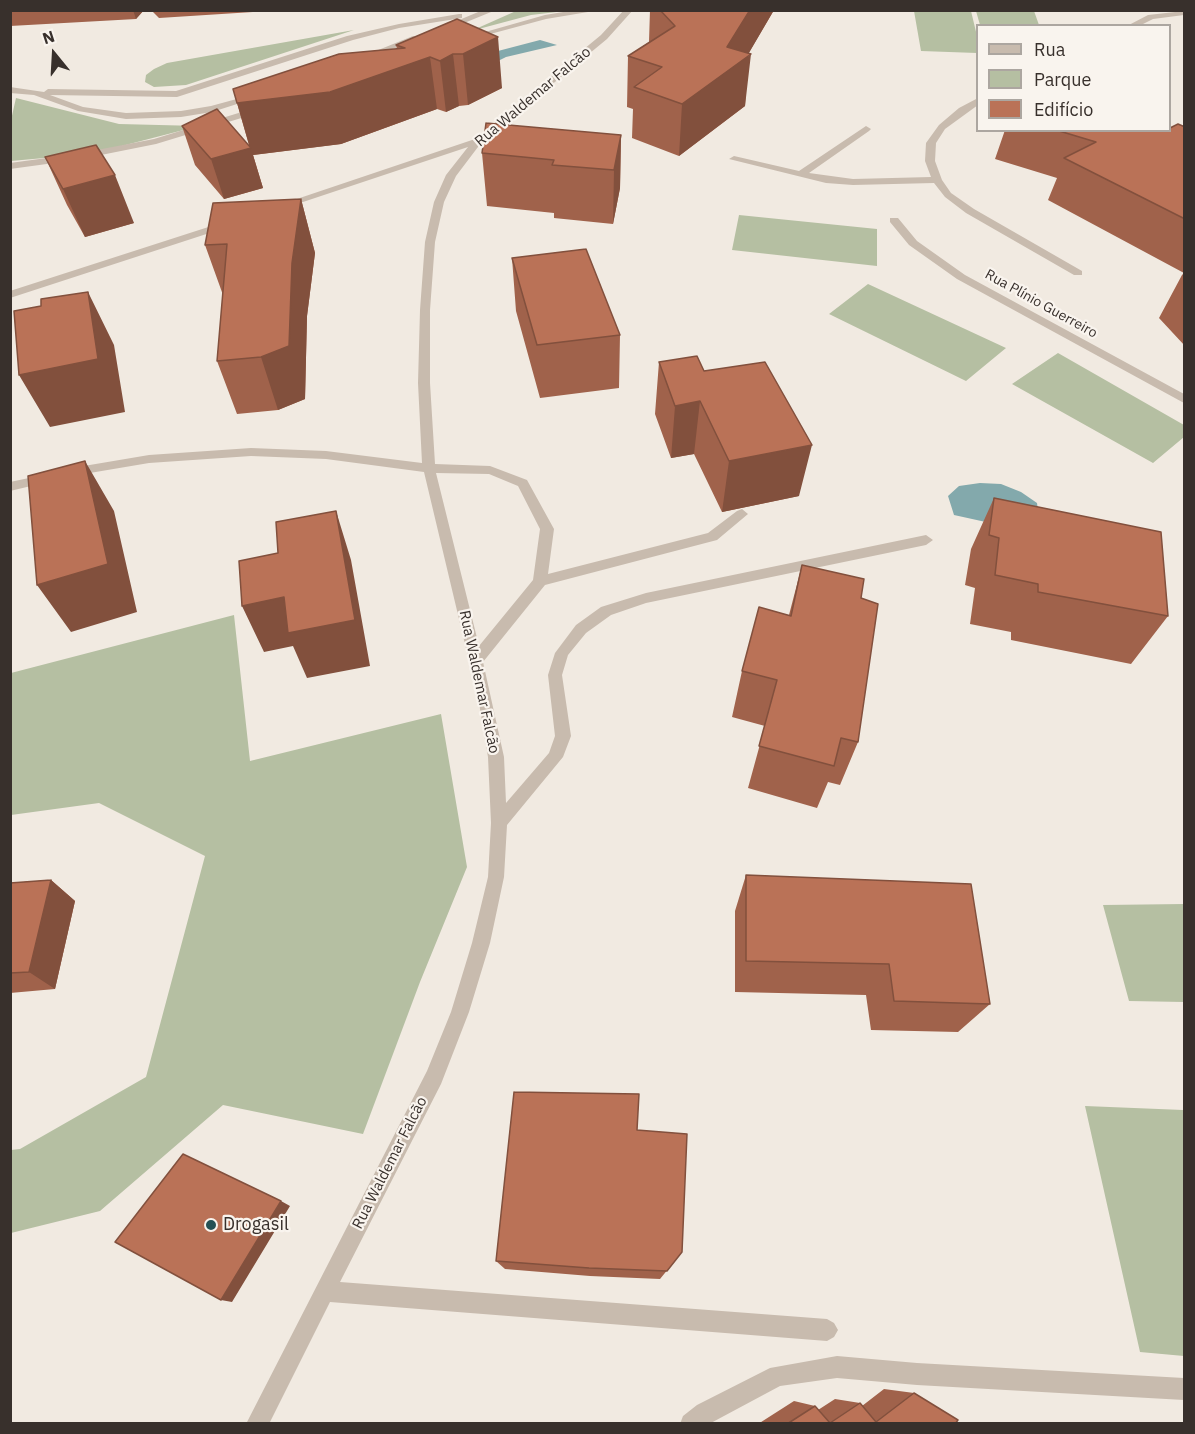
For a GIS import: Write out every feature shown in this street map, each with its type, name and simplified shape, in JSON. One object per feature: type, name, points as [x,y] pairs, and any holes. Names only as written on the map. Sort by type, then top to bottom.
[{"type":"street","points":[[437,31],[490,10]]},
{"type":"street","points":[[10,90],[177,94],[359,35],[490,10]]},
{"type":"street","points":[[462,40],[545,17],[596,10]]},
{"type":"street","name":"Rua Waldemar Falcão","points":[[257,1424],[434,1077],[460,1012],[481,943],[496,877],[499,823],[496,757],[476,660],[429,468],[424,383],[425,310],[430,242],[439,202],[451,175],[478,141],[607,23],[629,10]]},
{"type":"street","points":[[1135,24],[1151,17],[1185,13]]},
{"type":"street","points":[[516,24],[566,17],[607,23]]},
{"type":"street","points":[[360,59],[426,35]]},
{"type":"street","points":[[35,92],[81,109],[126,116],[202,111],[261,94]]},
{"type":"street","points":[[976,102],[962,110],[942,127],[932,143],[930,161],[937,180],[948,195],[970,211],[1078,273]]},
{"type":"street","points":[[10,166],[96,154],[156,141],[262,108]]},
{"type":"street","points":[[800,176],[866,129]]},
{"type":"street","points":[[274,208],[478,141]]},
{"type":"street","points":[[734,159],[800,176],[853,182],[937,180]]},
{"type":"street","points":[[10,295],[240,220]]},
{"type":"street","name":"Rua Plínio Guerreiro","points":[[894,220],[913,243],[961,277],[1185,399]]},
{"type":"street","points":[[10,487],[87,468],[149,459],[251,452],[326,455],[429,468],[490,470],[523,483],[547,529],[540,581],[476,660]]},
{"type":"street","points":[[540,581],[712,537],[742,514]]},
{"type":"street","points":[[499,823],[555,757],[559,747],[563,736],[555,675],[562,653],[581,629],[606,611],[646,598],[927,540]]},
{"type":"street","points":[[324,1291],[827,1330]]},
{"type":"street","points":[[691,1424],[705,1413],[778,1376],[837,1367],[917,1374],[1185,1389]]},
{"type":"green space","points":[[516,11],[565,11],[531,15],[471,31]]},
{"type":"green space","points":[[914,11],[971,11],[976,32],[976,53],[921,51]]},
{"type":"green space","points":[[976,11],[1034,11],[1039,24],[980,24]]},
{"type":"green space","points":[[354,30],[186,85],[154,87],[145,82],[146,75],[167,63]]},
{"type":"green space","points":[[16,98],[119,124],[199,126],[114,148],[11,161],[11,120]]},
{"type":"green space","points":[[739,215],[877,229],[877,266],[732,250]]},
{"type":"green space","points":[[868,284],[1006,348],[966,381],[829,314]]},
{"type":"green space","points":[[1058,353],[1184,425],[1184,437],[1153,463],[1012,384]]},
{"type":"green space","points":[[234,615],[250,761],[441,714],[467,867],[420,982],[363,1134],[223,1105],[100,1211],[11,1233],[11,1150],[20,1149],[146,1077],[205,856],[99,803],[11,815],[11,673]]},
{"type":"green space","points":[[1184,904],[1184,1002],[1129,1001],[1103,905]]},
{"type":"green space","points":[[1085,1106],[1183,1110],[1184,1356],[1140,1352]]},
{"type":"water","points":[[540,40],[557,45],[506,57],[494,63],[475,57]]},
{"type":"water","points":[[980,483],[1001,484],[1021,492],[1037,503],[1039,517],[1013,528],[954,515],[948,496],[959,486]]},
{"type":"building","points":[[660,10],[750,10],[727,47],[751,54],[682,104],[634,87],[662,67],[628,56],[675,26]]},
{"type":"building","points":[[457,19],[498,37],[463,54],[453,54],[440,61],[430,57],[330,92],[237,103],[233,89],[339,54],[405,48],[396,45]]},
{"type":"building","points":[[217,109],[251,148],[211,159],[182,126]]},
{"type":"building","points":[[486,123],[621,135],[614,170],[552,165],[554,160],[482,153]]},
{"type":"building","points":[[1178,124],[1185,127],[1185,219],[1064,158],[1096,142],[1063,132],[1171,132],[1171,128]]},
{"type":"building","points":[[96,145],[115,175],[63,189],[45,157]]},
{"type":"building","points":[[301,199],[292,263],[289,346],[261,357],[217,361],[227,244],[205,245],[213,203]]},
{"type":"building","points":[[586,249],[620,335],[537,345],[512,258]]},
{"type":"building","points":[[88,292],[98,359],[19,375],[14,311],[41,306],[41,299]]},
{"type":"building","points":[[697,356],[704,371],[765,362],[812,445],[729,461],[700,401],[675,406],[659,362]]},
{"type":"building","points":[[85,461],[108,564],[37,585],[28,476]]},
{"type":"building","points":[[994,498],[1161,532],[1168,616],[1038,592],[1038,584],[995,575],[999,538],[989,535]]},
{"type":"building","points":[[336,511],[355,620],[288,633],[284,597],[242,606],[239,561],[278,553],[276,522]]},
{"type":"building","points":[[802,565],[864,579],[861,598],[878,604],[858,742],[841,738],[834,766],[759,746],[777,680],[742,671],[759,607],[791,616]]},
{"type":"building","points":[[746,875],[971,884],[990,1004],[894,1001],[889,964],[746,961]]},
{"type":"building","points":[[51,880],[29,972],[10,973],[10,883]]},
{"type":"building","points":[[514,1092],[639,1094],[637,1130],[687,1134],[682,1252],[667,1271],[496,1261]]},
{"type":"building","name":"Drogasil","points":[[183,1154],[281,1201],[221,1300],[115,1242]]},
{"type":"building","points":[[914,1393],[958,1420],[955,1424],[787,1424],[815,1406],[830,1423],[860,1403],[876,1422]]},
{"type":"place","name":"Drogasil","points":[[211,1225]]}]
